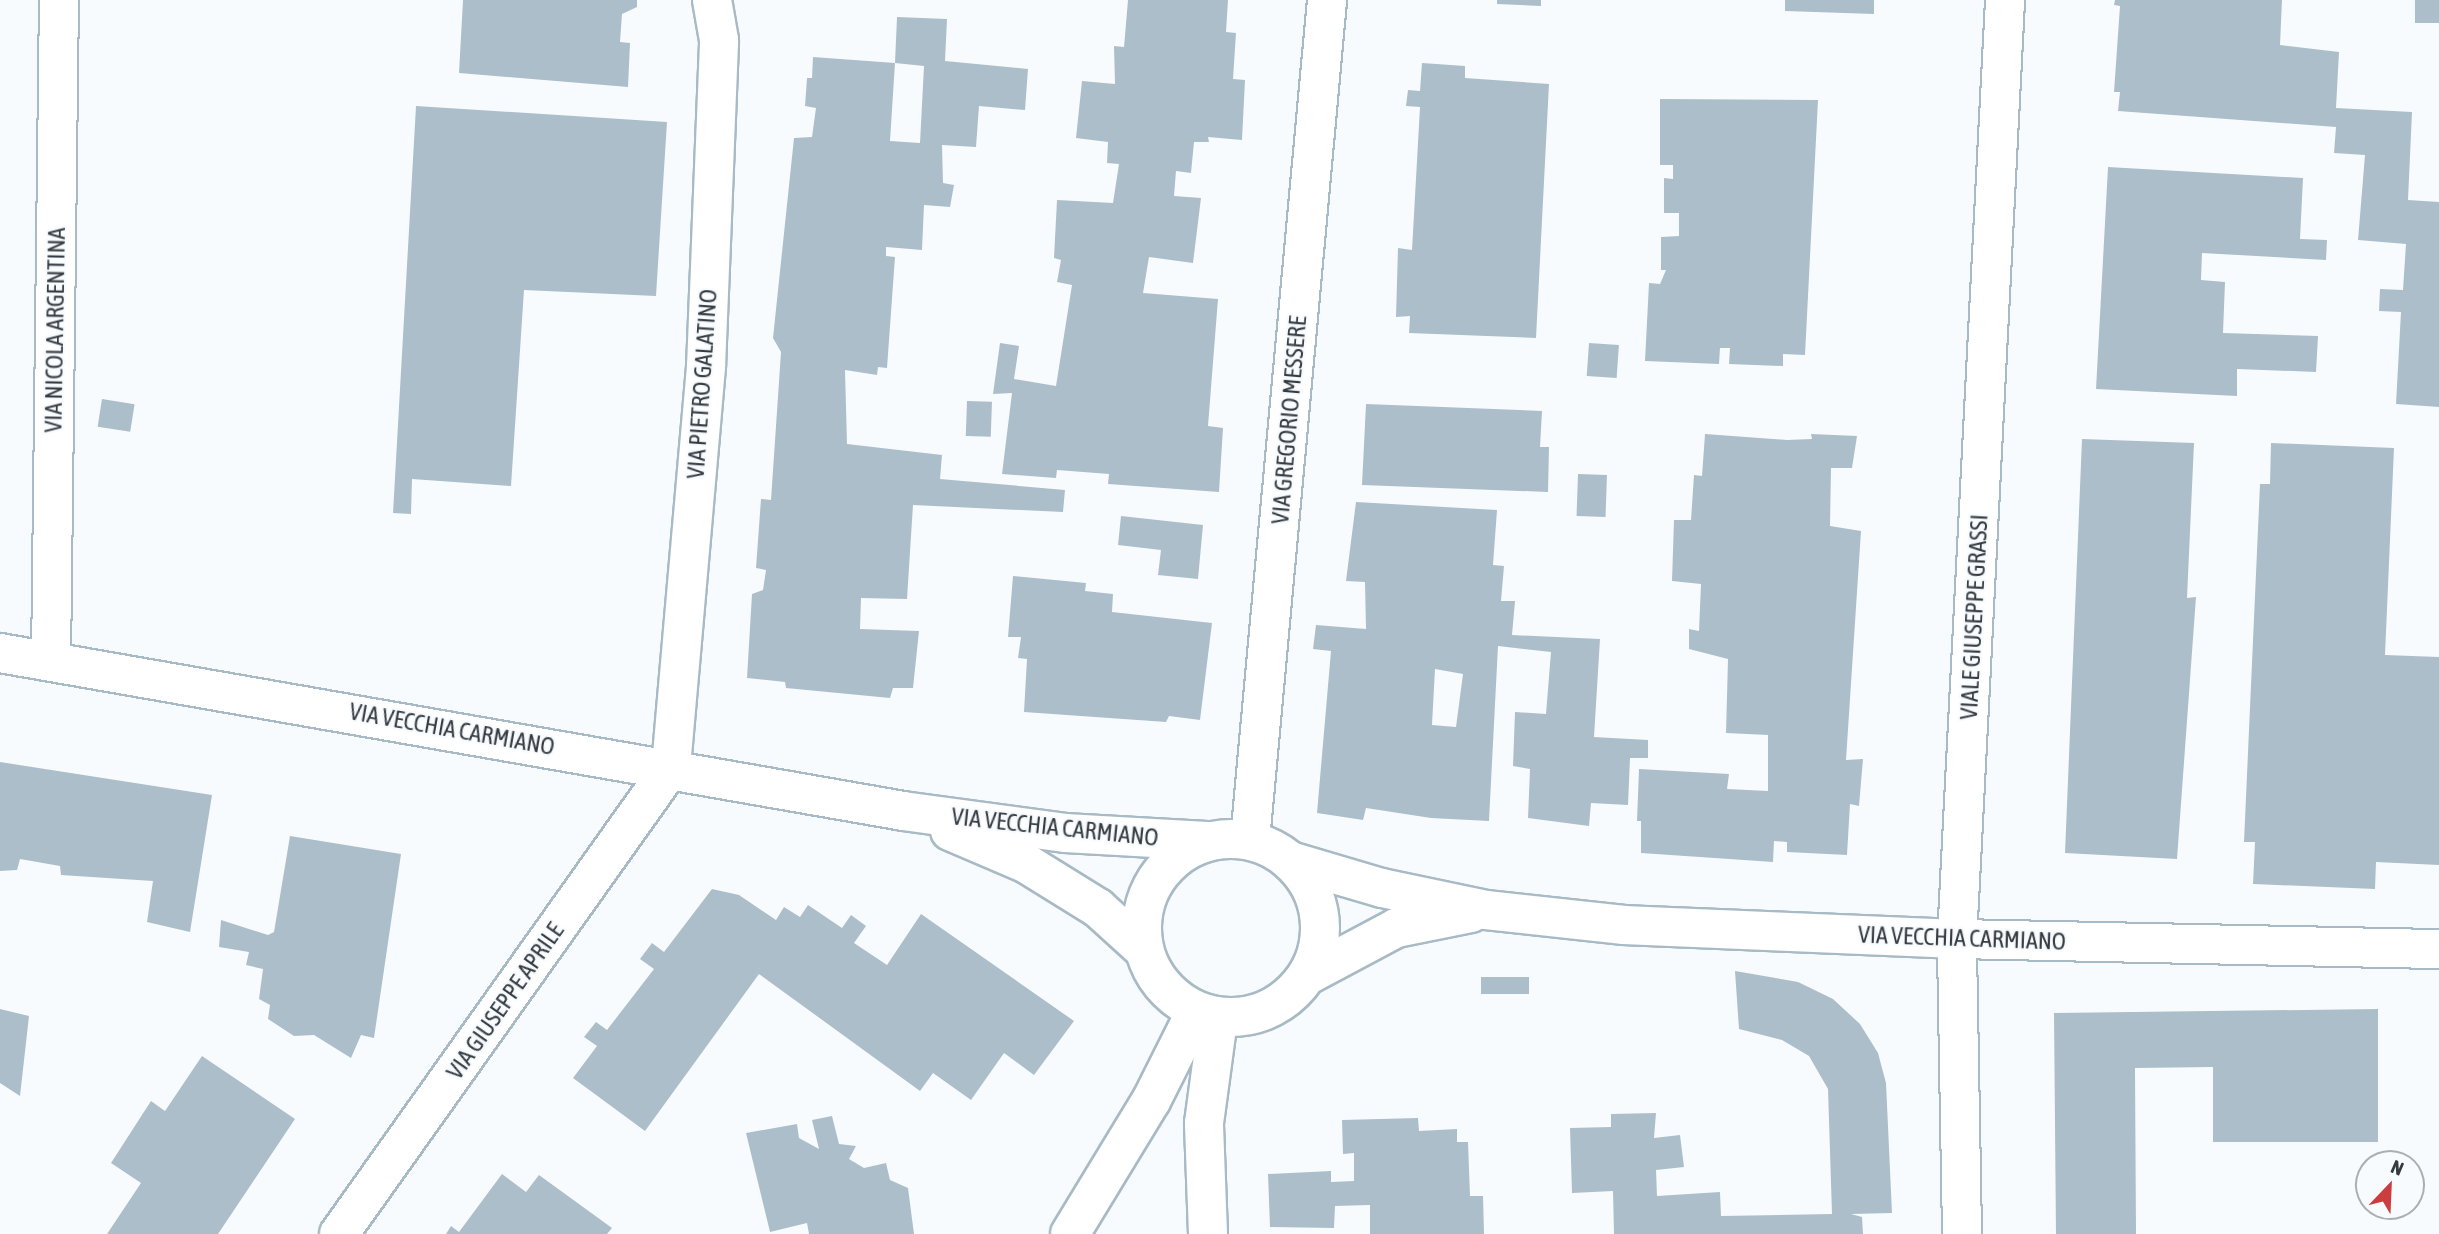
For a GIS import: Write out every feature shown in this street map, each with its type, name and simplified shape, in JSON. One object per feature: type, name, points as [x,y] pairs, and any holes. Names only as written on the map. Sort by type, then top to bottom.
[{"type":"street","name":"VIA NICOLA ARGENTINA","points":[[51,661],[59,0]]},
{"type":"street","name":"VIA PIETRO GALATINO","points":[[671,767],[706,367],[719,40],[712,0]]},
{"type":"street","name":"VIA GREGORIO MESSERE","points":[[1251,840],[1327,0]]},
{"type":"street","name":"VIALE GIUSEPPE GRASSI","points":[[1962,1234],[1957,939],[2006,0]]},
{"type":"street","name":"VIA VECCHIA CARMIANO","points":[[0,653],[671,767],[903,811],[1065,833],[1208,841],[1251,840],[1290,861],[1382,888],[1486,910],[1624,925],[1957,939],[2439,948]]},
{"type":"street","name":"VIA GIUSEPPE APRILE","points":[[339,1234],[671,767]]},
{"type":"street","name":"VIA VECCHIA CARMIANO","points":[[903,811],[1027,864],[1098,908],[1143,949],[1161,986],[1207,1015],[1245,1017],[1277,1005],[1308,975],[1396,928],[1486,910]]},
{"type":"street","name":"VIA VECCHIA CARMIANO","points":[[1143,949],[1146,896],[1174,858],[1208,841]]},
{"type":"street","name":"VIA VECCHIA CARMIANO","points":[[1290,861],[1312,889],[1321,933],[1308,975]]},
{"type":"street","points":[[1070,1234],[1207,1015]]},
{"type":"street","points":[[1207,1015],[1204,1123],[1208,1234]]},
{"type":"building","points":[[463,0],[637,0],[637,7],[622,14],[620,42],[630,43],[628,87],[459,73]]},
{"type":"building","points":[[1128,0],[1228,0],[1226,32],[1236,33],[1233,79],[1245,80],[1242,140],[1208,137],[1209,142],[1194,142],[1191,173],[1176,171],[1174,196],[1201,198],[1193,263],[1149,257],[1143,293],[1218,299],[1208,426],[1223,428],[1219,492],[1108,484],[1109,474],[1057,470],[1056,478],[1002,474],[1012,393],[993,394],[1000,343],[1019,346],[1014,379],[1056,386],[1072,285],[1057,282],[1061,260],[1054,258],[1057,200],[1113,203],[1119,164],[1107,163],[1108,142],[1076,138],[1082,81],[1115,84],[1114,46],[1124,47]]},
{"type":"building","points":[[1497,0],[1541,0],[1541,6],[1497,4]]},
{"type":"building","points":[[1785,0],[1874,0],[1874,14],[1785,11]]},
{"type":"building","points":[[2115,0],[2282,0],[2280,45],[2339,52],[2336,108],[2412,112],[2408,200],[2439,202],[2439,407],[2396,404],[2401,312],[2379,311],[2380,289],[2403,290],[2406,244],[2358,240],[2365,155],[2334,153],[2336,127],[2118,111],[2120,92],[2114,92],[2120,6],[2114,5]]},
{"type":"building","points":[[2415,0],[2439,0],[2439,23],[2415,23]]},
{"type":"building","points":[[897,17],[947,19],[945,61],[1028,69],[1025,110],[979,106],[976,147],[942,145],[943,183],[954,185],[950,207],[924,205],[922,250],[886,247],[886,256],[895,257],[887,368],[878,367],[877,375],[845,370],[847,444],[942,455],[940,479],[1065,490],[1063,512],[913,505],[907,599],[861,598],[860,629],[919,631],[913,688],[893,688],[890,698],[786,688],[785,682],[747,678],[752,594],[763,590],[766,570],[756,568],[761,499],[771,500],[781,352],[773,338],[794,138],[812,137],[816,108],[805,106],[807,78],[812,78],[813,57],[895,63]],"holes":[[[895,63],[924,66],[920,143],[890,141]]]},
{"type":"building","points":[[1422,63],[1465,66],[1465,78],[1549,84],[1536,338],[1409,333],[1410,316],[1396,317],[1398,248],[1412,250],[1420,107],[1406,106],[1408,90],[1420,91]]},
{"type":"building","points":[[1660,99],[1818,100],[1805,355],[1783,354],[1783,366],[1729,364],[1730,348],[1720,348],[1719,364],[1645,361],[1649,283],[1660,284],[1666,270],[1661,270],[1661,237],[1679,236],[1679,213],[1664,213],[1664,178],[1673,179],[1673,165],[1660,165]]},
{"type":"building","points":[[416,106],[667,122],[656,296],[524,290],[511,486],[412,479],[411,514],[393,513]]},
{"type":"building","points":[[2108,167],[2303,178],[2300,239],[2327,240],[2326,260],[2202,253],[2201,280],[2225,282],[2223,333],[2318,336],[2316,372],[2237,369],[2237,396],[2096,389]]},
{"type":"building","points":[[1589,343],[1619,345],[1617,378],[1587,376]]},
{"type":"building","points":[[102,399],[135,404],[130,432],[98,427]]},
{"type":"building","points":[[967,401],[992,402],[991,437],[966,436]]},
{"type":"building","points":[[1366,404],[1542,411],[1540,447],[1549,447],[1548,492],[1362,485]]},
{"type":"building","points":[[1705,434],[1787,440],[1812,439],[1811,434],[1857,436],[1852,468],[1831,468],[1830,526],[1861,531],[1846,760],[1863,759],[1859,806],[1850,804],[1847,855],[1787,852],[1787,842],[1774,841],[1773,862],[1641,853],[1641,821],[1637,821],[1639,769],[1729,774],[1727,789],[1768,791],[1768,735],[1726,733],[1728,659],[1689,649],[1689,629],[1699,631],[1701,584],[1672,581],[1674,520],[1691,520],[1694,475],[1702,476]]},
{"type":"building","points":[[2082,439],[2194,443],[2187,598],[2196,597],[2177,859],[2065,853]]},
{"type":"building","points":[[2271,443],[2394,448],[2385,655],[2439,657],[2439,865],[2376,862],[2375,889],[2253,884],[2255,842],[2244,842],[2260,484],[2270,484]]},
{"type":"building","points":[[1578,474],[1607,475],[1606,517],[1577,516]]},
{"type":"building","points":[[1356,502],[1497,510],[1493,565],[1504,566],[1501,601],[1515,601],[1512,635],[1600,639],[1594,737],[1648,740],[1648,758],[1630,758],[1628,805],[1591,803],[1589,826],[1528,818],[1530,769],[1513,766],[1515,712],[1546,714],[1551,652],[1498,646],[1489,821],[1431,818],[1366,808],[1363,820],[1317,813],[1331,651],[1313,649],[1316,625],[1366,629],[1365,582],[1346,581]],"holes":[[[1435,669],[1463,674],[1456,727],[1432,725]]]},
{"type":"building","points":[[1121,516],[1203,525],[1198,579],[1158,575],[1161,550],[1118,545]]},
{"type":"building","points":[[1013,576],[1086,583],[1085,591],[1113,594],[1112,612],[1212,623],[1200,720],[1169,716],[1166,722],[1024,712],[1027,659],[1018,658],[1021,637],[1008,637]]},
{"type":"building","points":[[0,762],[212,795],[190,932],[147,922],[153,881],[61,875],[60,866],[20,859],[17,870],[0,871]]},
{"type":"building","points":[[290,836],[401,854],[374,1038],[361,1035],[351,1058],[314,1035],[294,1036],[268,1019],[270,1005],[259,999],[263,969],[246,965],[249,952],[219,947],[221,920],[268,935],[274,932]]},
{"type":"building","points":[[712,889],[739,895],[776,920],[784,907],[800,917],[808,905],[842,928],[851,915],[866,926],[854,943],[887,965],[921,914],[1074,1021],[1034,1075],[1004,1053],[971,1100],[933,1073],[920,1091],[759,974],[645,1131],[573,1078],[597,1046],[584,1037],[596,1022],[607,1030],[654,969],[640,959],[652,943],[664,952]]},
{"type":"building","points":[[1735,971],[1798,982],[1833,999],[1860,1024],[1878,1053],[1886,1083],[1892,1213],[1851,1214],[1862,1217],[1863,1234],[1614,1234],[1613,1191],[1572,1193],[1570,1128],[1611,1127],[1611,1114],[1656,1113],[1654,1138],[1680,1135],[1684,1167],[1656,1170],[1657,1196],[1720,1192],[1721,1216],[1832,1214],[1828,1089],[1809,1056],[1782,1040],[1739,1029]]},
{"type":"building","points":[[1481,977],[1529,977],[1529,994],[1481,994]]},
{"type":"building","points":[[0,1009],[29,1016],[20,1096],[0,1083]]},
{"type":"building","points":[[2378,1009],[2378,1142],[2213,1142],[2213,1067],[2135,1068],[2136,1234],[2056,1234],[2054,1013]]},
{"type":"building","points":[[202,1056],[295,1119],[218,1234],[107,1234],[141,1183],[111,1163],[151,1101],[165,1111]]},
{"type":"building","points":[[832,1116],[839,1144],[856,1146],[849,1159],[864,1168],[886,1163],[890,1180],[908,1188],[914,1234],[809,1234],[807,1223],[770,1232],[746,1133],[797,1124],[799,1138],[819,1149],[812,1120]]},
{"type":"building","points":[[1418,1118],[1419,1131],[1457,1129],[1457,1142],[1468,1142],[1470,1196],[1483,1196],[1484,1234],[1370,1234],[1370,1205],[1335,1206],[1334,1228],[1270,1227],[1268,1174],[1331,1171],[1331,1182],[1354,1181],[1354,1153],[1343,1154],[1342,1120]]},
{"type":"building","points":[[502,1174],[526,1192],[539,1175],[612,1228],[607,1234],[446,1234],[451,1226],[459,1232]]}]
